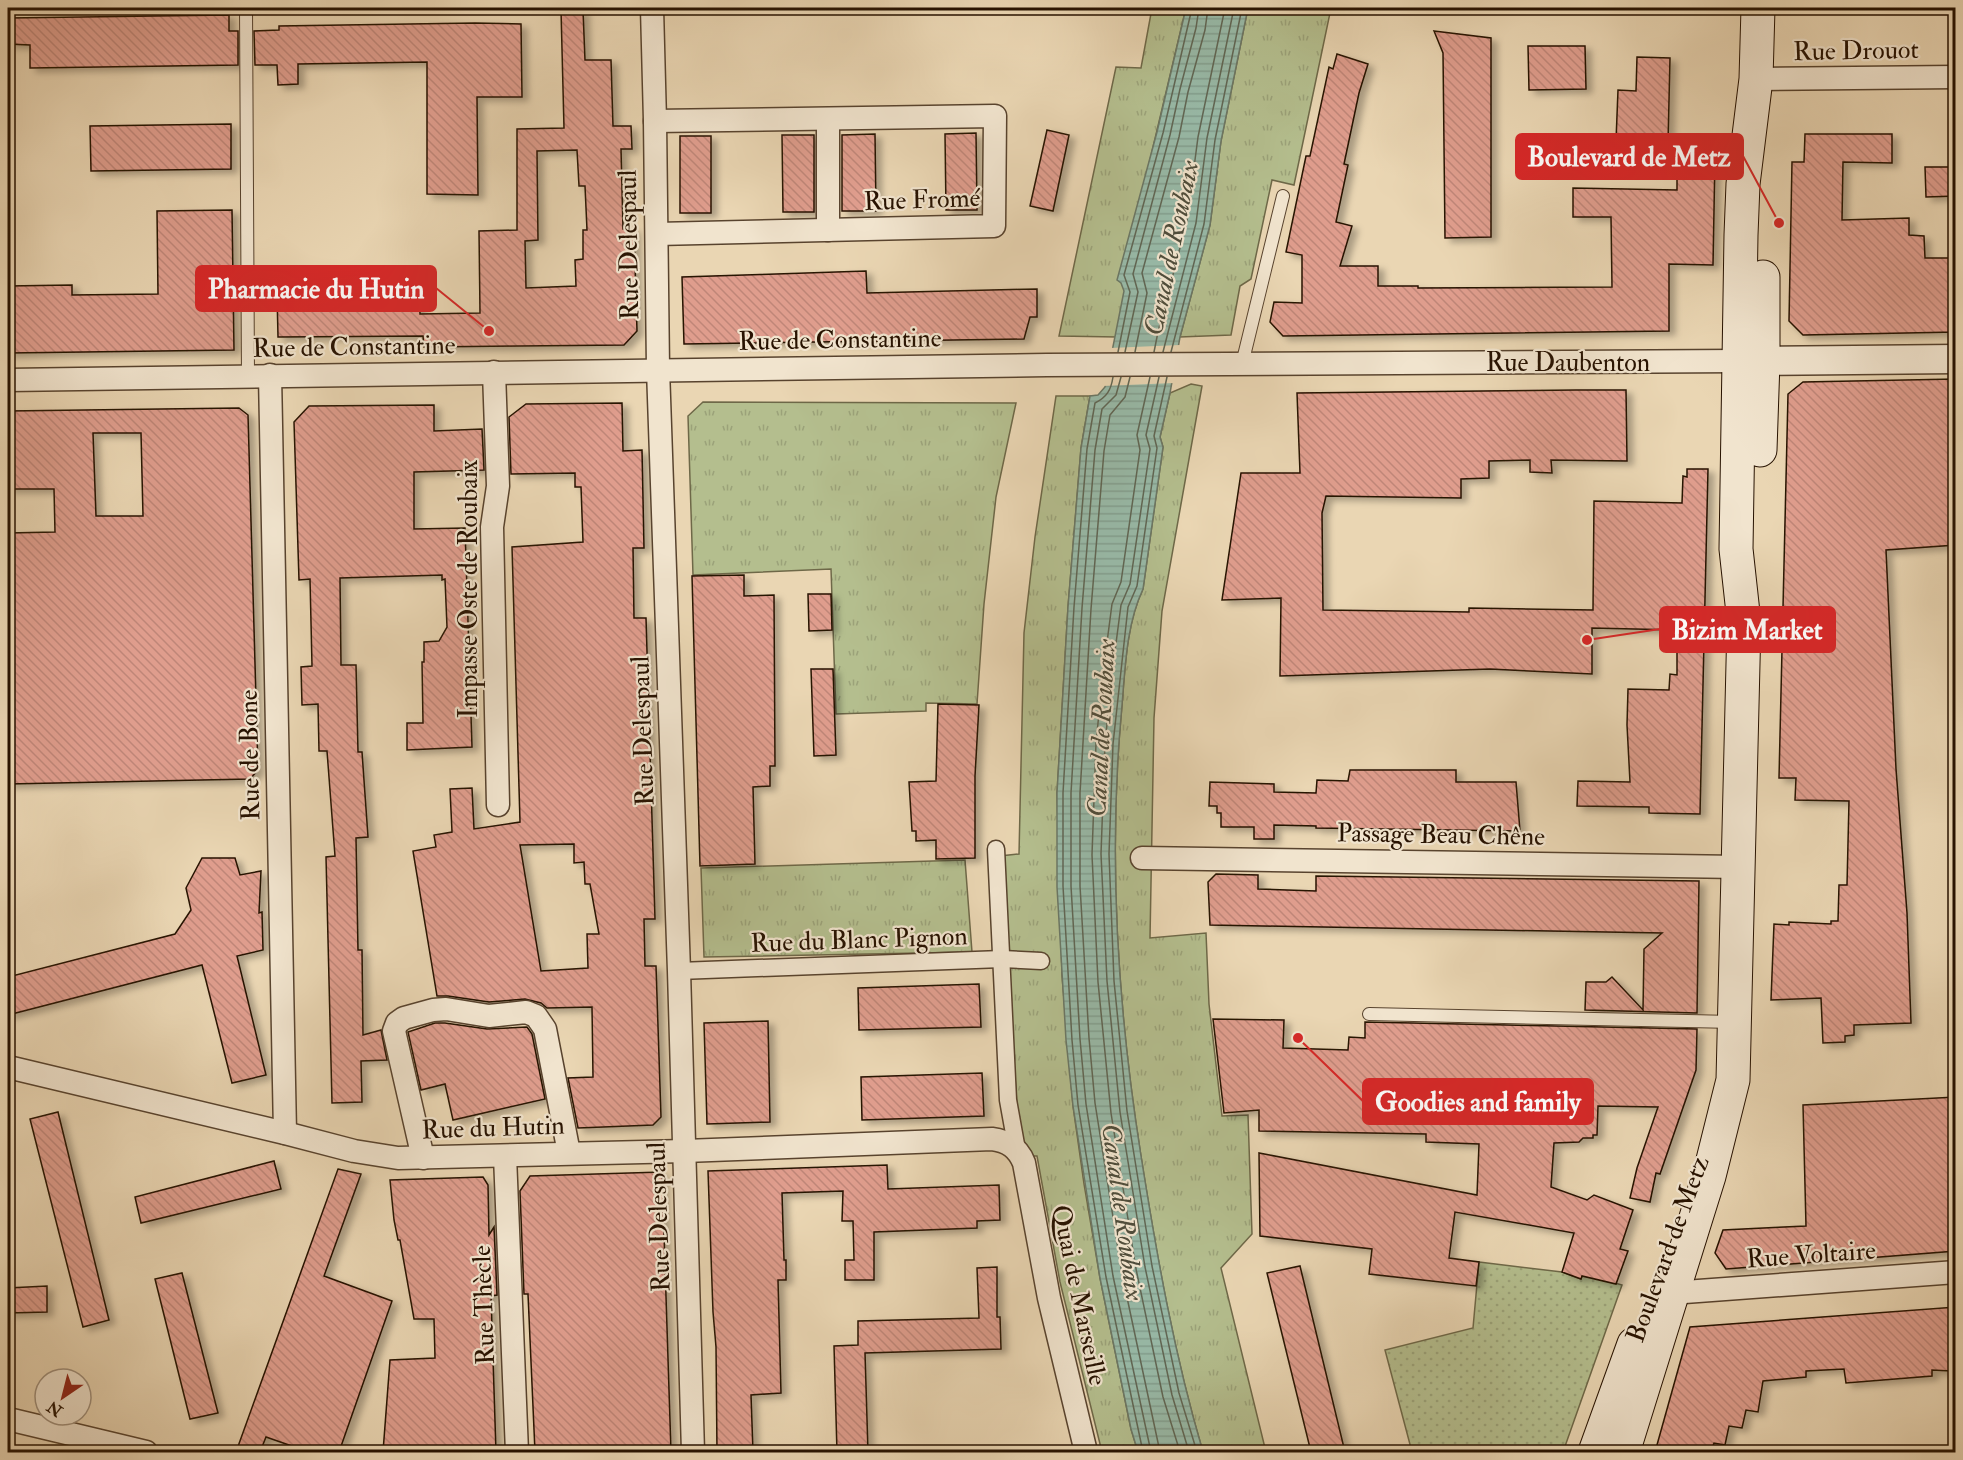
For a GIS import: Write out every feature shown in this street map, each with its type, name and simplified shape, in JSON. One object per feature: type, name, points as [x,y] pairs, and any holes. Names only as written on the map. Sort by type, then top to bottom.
[{"type":"main road","name":"Boulevard de Metz","points":[[1623,1452],[1709,1176],[1733,1080],[1744,622],[1736,549],[1751,361],[1743,184],[1756,79],[1758,8]]},
{"type":"main road","name":"Boulevard de Metz","points":[[1595,1452],[1719,1106],[1727,1081],[1735,1033]]},
{"type":"street","name":"Rue Delespaul","points":[[652,8],[656,121],[658,369],[693,1452]]},
{"type":"street","name":"Rue Drouot","points":[[1756,79],[1956,77]]},
{"type":"street","name":"Rue Fromé","points":[[656,121],[995,116],[994,226],[657,234]]},
{"type":"street","name":"Rue Fromé","points":[[828,118],[828,230]]},
{"type":"street","name":"Rue Daubenton","points":[[1181,365],[1956,358]]},
{"type":"street","name":"Rue de Constantine","points":[[8,380],[658,369],[1181,365]]},
{"type":"street","name":"Impasse Oste de Roubaix","points":[[494,372],[498,486],[492,527],[498,805]]},
{"type":"street","name":"Rue de Bone","points":[[259,376],[285,1132]]},
{"type":"street","name":"Quai de Marseille","points":[[996,849],[1008,1100],[1017,1150],[1028,1176],[1049,1298],[1086,1452]]},
{"type":"street","name":"Passage Beau Chêne","points":[[1142,858],[1739,867]]},
{"type":"street","name":"Rue du Blanc Pignon","points":[[679,971],[1002,959],[1041,961]]},
{"type":"street","points":[[423,1158],[394,1028],[404,1018],[446,1009],[489,1016],[526,1012],[540,1021],[545,1029],[569,1153]]},
{"type":"street","name":"Rue du Hutin","points":[[8,1067],[379,1156],[423,1158],[506,1156],[992,1139],[1005,1142],[1017,1150]]},
{"type":"street","name":"Rue Thècle","points":[[506,1156],[517,1452]]},
{"type":"street","name":"Rue Voltaire","points":[[1671,1293],[1956,1272]]},
{"type":"street","points":[[8,1419],[146,1452]]},
{"type":"lane","points":[[246,8],[259,376]]},
{"type":"lane","points":[[1242,364],[1283,196]]},
{"type":"lane","points":[[1369,1014],[1735,1033]]},
{"type":"green space","points":[[1152,8],[1186,8],[1121,282],[1125,291],[1117,337],[1059,336],[1116,67],[1141,68]]},
{"type":"green space","points":[[1248,8],[1282,8],[1330,13],[1294,185],[1272,180],[1251,279],[1240,286],[1231,335],[1180,337],[1210,225],[1221,141]]},
{"type":"green space","points":[[1191,384],[1202,386],[1162,611],[1154,718],[1150,938],[1206,933],[1209,1004],[1222,1116],[1248,1115],[1252,1234],[1221,1268],[1266,1452],[1203,1452],[1175,1342],[1153,1231],[1126,1047],[1117,937],[1115,827],[1117,772],[1129,635],[1143,589],[1163,447],[1160,437],[1170,393]]},
{"type":"green space","points":[[1056,396],[1090,396],[1081,448],[1068,607],[1057,793],[1062,976],[1073,1106],[1084,1184],[1100,1278],[1131,1429],[1138,1452],[1102,1452],[1060,1282],[1037,1156],[1029,1156],[1019,1135],[1000,856],[1019,854],[1024,633],[1035,537]]},
{"type":"green space","points":[[703,402],[1016,403],[996,497],[984,604],[977,704],[926,703],[926,711],[836,714],[831,569],[693,575],[688,416]]},
{"type":"green space","points":[[965,860],[972,952],[704,957],[701,868]]},
{"type":"green space","points":[[1479,1262],[1562,1272],[1581,1279],[1583,1274],[1622,1285],[1563,1452],[1412,1452],[1385,1350],[1473,1328]]},
{"type":"water","name":"Canal de Roubaix","points":[[1186,8],[1248,8],[1221,141],[1210,225],[1180,337],[1160,437],[1163,447],[1143,589],[1129,635],[1125,668],[1115,827],[1121,992],[1133,1101],[1167,1305],[1183,1379],[1203,1452],[1138,1452],[1131,1429],[1100,1278],[1073,1106],[1066,1040],[1057,887],[1057,793],[1068,607],[1081,448],[1090,396],[1098,395],[1105,387],[1124,291],[1117,280],[1157,132]]},
{"type":"pier","points":[[1180,345],[1175,383],[1102,386],[1109,348]]},
{"type":"building","points":[[561,10],[583,10],[585,60],[611,60],[613,126],[631,126],[632,149],[621,149],[623,229],[634,229],[637,331],[624,345],[424,347],[423,336],[278,337],[277,293],[349,292],[350,277],[419,276],[420,314],[480,313],[479,231],[517,230],[517,129],[564,128]],"holes":[[[577,150],[579,186],[585,186],[587,230],[583,230],[583,259],[575,260],[576,286],[526,288],[525,241],[538,240],[537,151]]]},
{"type":"building","points":[[229,15],[229,31],[238,31],[238,65],[30,68],[30,45],[8,44],[8,18]]},
{"type":"building","points":[[521,24],[522,97],[477,97],[478,195],[427,194],[427,62],[298,64],[298,84],[278,85],[277,65],[255,65],[254,31],[279,30],[279,26]]},
{"type":"building","points":[[1434,31],[1491,38],[1491,237],[1445,238],[1443,53]]},
{"type":"building","points":[[1528,46],[1585,46],[1586,89],[1529,90]]},
{"type":"building","points":[[1337,54],[1368,64],[1359,93],[1344,164],[1348,165],[1336,222],[1352,226],[1340,266],[1378,266],[1378,286],[1418,286],[1418,288],[1612,287],[1611,217],[1573,217],[1573,188],[1677,190],[1677,158],[1715,156],[1713,265],[1669,264],[1669,331],[1283,336],[1270,322],[1274,302],[1302,303],[1302,255],[1286,252],[1306,156],[1310,156],[1329,67],[1333,69]]},
{"type":"building","points":[[1637,57],[1670,58],[1668,143],[1616,141],[1618,90],[1636,91]]},
{"type":"building","points":[[231,124],[231,169],[91,171],[90,126]]},
{"type":"building","points":[[1047,130],[1069,135],[1053,211],[1030,206]]},
{"type":"building","points":[[976,133],[977,210],[946,210],[945,134]]},
{"type":"building","points":[[875,134],[876,211],[842,211],[842,135]]},
{"type":"building","points":[[1805,134],[1892,134],[1892,163],[1843,162],[1842,220],[1909,218],[1909,235],[1924,236],[1925,258],[1956,258],[1956,332],[1803,335],[1789,321],[1792,162],[1804,162]]},
{"type":"building","points":[[782,135],[814,135],[814,212],[783,212]]},
{"type":"building","points":[[680,136],[711,136],[711,213],[680,213]]},
{"type":"building","points":[[1925,167],[1956,167],[1956,196],[1926,197]]},
{"type":"building","points":[[232,210],[234,350],[8,353],[8,286],[72,285],[72,295],[158,294],[157,211]]},
{"type":"building","points":[[866,271],[867,293],[1037,289],[1037,317],[1030,317],[1024,339],[684,344],[682,277]]},
{"type":"building","points":[[1956,379],[1956,545],[1886,550],[1896,769],[1907,913],[1911,1023],[1854,1025],[1854,1035],[1845,1036],[1845,1042],[1823,1043],[1821,998],[1771,1000],[1774,924],[1789,925],[1789,922],[1831,924],[1831,921],[1838,921],[1839,885],[1847,885],[1849,801],[1795,800],[1796,778],[1779,778],[1788,394],[1803,382]]},
{"type":"building","points":[[1626,390],[1627,461],[1551,460],[1552,473],[1530,472],[1530,460],[1489,461],[1489,478],[1461,479],[1461,498],[1326,496],[1322,513],[1323,610],[1469,612],[1469,608],[1593,610],[1594,501],[1682,503],[1683,476],[1687,477],[1687,469],[1708,469],[1700,814],[1649,813],[1649,807],[1577,806],[1578,781],[1630,782],[1628,689],[1669,690],[1670,674],[1677,675],[1677,630],[1592,628],[1592,674],[1490,669],[1280,676],[1281,598],[1222,600],[1241,473],[1300,473],[1297,393]]},
{"type":"building","points":[[622,403],[623,451],[642,450],[644,548],[633,548],[634,618],[646,618],[655,919],[644,919],[645,966],[656,966],[661,1117],[653,1125],[578,1128],[568,1078],[593,1077],[592,1007],[547,1008],[541,1003],[525,999],[489,1002],[437,996],[413,851],[436,847],[434,835],[452,832],[450,789],[472,788],[474,829],[520,822],[512,547],[583,542],[581,487],[575,487],[575,473],[511,474],[509,417],[526,404]],"holes":[[[574,844],[574,863],[584,862],[585,884],[590,884],[599,934],[587,934],[588,968],[541,971],[520,845]]]},
{"type":"building","points":[[434,405],[434,431],[482,429],[484,470],[414,472],[414,529],[465,528],[472,747],[407,750],[407,723],[423,723],[424,642],[439,641],[447,627],[445,579],[442,580],[442,575],[340,578],[341,665],[356,665],[358,752],[362,752],[368,837],[356,838],[358,950],[362,950],[363,1035],[381,1030],[387,1060],[361,1061],[362,1102],[332,1103],[326,857],[335,856],[327,751],[319,751],[318,704],[302,705],[301,667],[312,666],[310,579],[299,580],[294,422],[309,406]]},
{"type":"building","points":[[239,408],[248,415],[258,770],[250,779],[8,784],[8,533],[55,532],[54,489],[8,489],[8,411]],"holes":[[[93,433],[141,433],[143,516],[96,516]]]},
{"type":"building","points":[[744,575],[744,596],[774,595],[775,766],[770,766],[770,786],[753,787],[755,864],[700,866],[692,576]]},
{"type":"building","points":[[808,594],[831,594],[832,630],[809,631]]},
{"type":"building","points":[[811,669],[833,669],[836,755],[814,756]]},
{"type":"building","points":[[938,704],[979,705],[975,776],[975,858],[936,859],[936,840],[916,841],[916,831],[912,831],[909,782],[936,781]]},
{"type":"building","points":[[1350,770],[1456,770],[1456,782],[1516,782],[1520,831],[1316,828],[1316,826],[1274,825],[1274,839],[1254,839],[1254,827],[1221,827],[1221,813],[1217,813],[1217,806],[1209,806],[1210,782],[1274,784],[1274,792],[1316,793],[1317,780],[1348,781]]},
{"type":"building","points":[[202,858],[235,858],[240,875],[261,871],[259,913],[262,912],[263,950],[237,956],[266,1075],[232,1083],[202,965],[8,1015],[8,977],[175,934],[191,910],[186,888]]},
{"type":"building","points":[[1216,874],[1258,875],[1258,889],[1316,891],[1316,876],[1699,881],[1697,1013],[1585,1010],[1586,982],[1606,982],[1612,977],[1643,1010],[1644,949],[1662,933],[1210,925],[1208,882]]},
{"type":"building","points":[[979,984],[981,1027],[859,1030],[858,988]]},
{"type":"building","points":[[1213,1019],[1284,1020],[1283,1048],[1348,1050],[1349,1037],[1365,1038],[1365,1022],[1697,1029],[1696,1070],[1660,1174],[1656,1173],[1650,1202],[1630,1198],[1637,1168],[1658,1107],[1598,1106],[1597,1135],[1593,1135],[1593,1138],[1583,1138],[1579,1142],[1554,1143],[1551,1187],[1587,1200],[1594,1195],[1633,1210],[1620,1249],[1628,1251],[1616,1284],[1582,1276],[1581,1279],[1562,1272],[1574,1233],[1455,1212],[1449,1258],[1479,1262],[1476,1286],[1369,1274],[1372,1249],[1260,1236],[1259,1153],[1477,1195],[1479,1144],[1426,1142],[1426,1134],[1259,1131],[1259,1110],[1224,1113]]},
{"type":"building","points":[[768,1021],[770,1122],[707,1124],[704,1023]]},
{"type":"building","points":[[435,1023],[487,1029],[527,1027],[532,1034],[545,1099],[453,1120],[445,1084],[421,1090],[408,1032]]},
{"type":"building","points":[[982,1073],[984,1116],[862,1120],[861,1077]]},
{"type":"building","points":[[1956,1097],[1956,1251],[1726,1269],[1715,1253],[1723,1230],[1806,1226],[1803,1105]]},
{"type":"building","points":[[58,1112],[109,1320],[83,1327],[30,1119]]},
{"type":"building","points":[[274,1161],[281,1189],[141,1223],[135,1197]]},
{"type":"building","points":[[887,1165],[888,1189],[999,1185],[1000,1220],[977,1221],[977,1228],[874,1232],[874,1280],[845,1280],[845,1260],[854,1260],[853,1221],[842,1221],[843,1191],[782,1193],[786,1280],[778,1280],[781,1393],[751,1395],[753,1452],[717,1452],[716,1347],[708,1171]]},
{"type":"building","points":[[338,1169],[361,1174],[324,1276],[392,1301],[339,1452],[309,1452],[266,1437],[260,1452],[236,1452]]},
{"type":"building","points":[[662,1172],[671,1452],[535,1452],[528,1294],[524,1294],[520,1191],[530,1176]]},
{"type":"building","points":[[483,1177],[488,1185],[489,1235],[494,1227],[497,1295],[491,1296],[496,1452],[383,1452],[390,1360],[435,1358],[434,1319],[414,1319],[400,1240],[398,1240],[394,1220],[390,1180]]},
{"type":"building","points":[[1300,1266],[1345,1452],[1311,1452],[1267,1273]]},
{"type":"building","points":[[997,1267],[997,1317],[1000,1317],[1001,1349],[865,1353],[868,1452],[837,1452],[834,1346],[858,1345],[858,1321],[979,1318],[977,1268]]},
{"type":"building","points":[[182,1273],[218,1413],[190,1419],[155,1279]]},
{"type":"building","points":[[47,1286],[47,1312],[8,1313],[8,1288]]},
{"type":"building","points":[[1956,1307],[1956,1367],[1951,1367],[1951,1371],[1932,1370],[1932,1376],[1846,1383],[1844,1369],[1806,1371],[1806,1377],[1763,1381],[1758,1412],[1746,1410],[1742,1428],[1729,1426],[1725,1445],[1714,1443],[1711,1452],[1655,1452],[1690,1327]]},
{"type":"place","name":"Boulevard de Metz","points":[[1779,223]]},
{"type":"place","name":"Pharmacie du Hutin","points":[[489,331]]},
{"type":"place","name":"Bizim Market","points":[[1587,640]]},
{"type":"place","name":"Goodies and family","points":[[1298,1038]]}]
